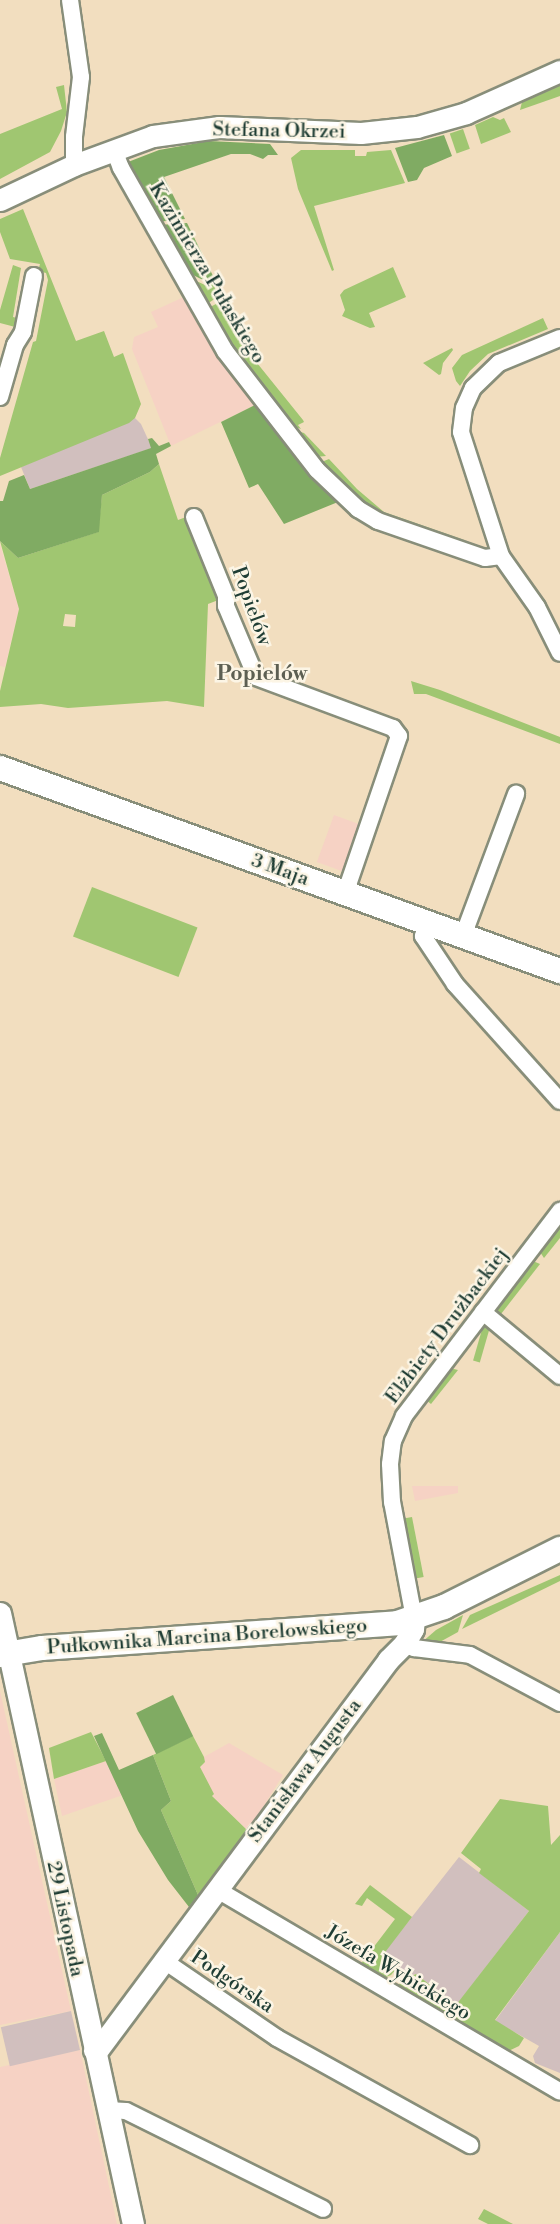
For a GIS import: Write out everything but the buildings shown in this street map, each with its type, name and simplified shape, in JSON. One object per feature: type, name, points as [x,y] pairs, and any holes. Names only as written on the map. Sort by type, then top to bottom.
[{"type":"main road","name":"3 Maja","points":[[0,768],[560,971]]},
{"type":"main road","points":[[414,1618],[474,1593],[560,1549]]},
{"type":"main road","name":"Pułkownika Marcina Borelowskiego","points":[[4,1653],[366,1626],[414,1618]]},
{"type":"street","points":[[70,0],[81,77],[74,137],[74,165]]},
{"type":"street","name":"Stefana Okrzei","points":[[0,200],[74,165],[153,136],[219,127],[343,132],[417,127],[466,113],[560,72]]},
{"type":"street","name":"Kazimierza Pułaskiego","points":[[114,150],[121,168],[225,351],[317,470],[358,509],[378,521],[485,558],[501,556]]},
{"type":"street","points":[[0,398],[15,345],[23,332],[34,276]]},
{"type":"street","points":[[560,338],[499,363],[473,388],[464,408],[461,432],[501,556],[537,606],[560,652]]},
{"type":"street","name":"Popielów","points":[[194,517],[226,597],[226,606],[256,677],[393,728],[399,736],[345,894]]},
{"type":"street","points":[[463,936],[516,794]]},
{"type":"street","points":[[428,924],[423,936],[455,984],[560,1101]]},
{"type":"street","name":"Elżbiety Drużbackiej","points":[[414,1618],[392,1502],[390,1464],[393,1441],[404,1416],[560,1211]]},
{"type":"street","points":[[483,1311],[560,1376]]},
{"type":"street","name":"29 Listopada","points":[[0,1613],[4,1653],[133,2224]]},
{"type":"street","name":"Stanisława Augusta","points":[[94,2049],[99,2048],[388,1660],[404,1644],[413,1629],[414,1618]]},
{"type":"street","points":[[366,1626],[384,1635],[389,1643],[388,1660]]},
{"type":"street","points":[[404,1644],[414,1648],[470,1655],[560,1703]]},
{"type":"street","name":"Józefa Wybickiego","points":[[216,1889],[560,2092]]},
{"type":"street","name":"Podgórska","points":[[163,1960],[277,2038],[470,2145]]},
{"type":"street","points":[[107,2110],[126,2112],[323,2209]]},
{"type":"shaded area","points":[[186,296],[219,352],[255,405],[171,446],[132,349],[134,337],[158,327],[151,312]]},
{"type":"shaded area","points":[[135,418],[141,424],[152,448],[30,489],[21,467]]},
{"type":"shaded area","points":[[0,545],[19,609],[5,667],[0,666]]},
{"type":"shaded area","points":[[334,815],[359,824],[342,871],[317,862]]},
{"type":"shaded area","points":[[412,1486],[458,1486],[458,1493],[415,1501]]},
{"type":"shaded area","points":[[0,1691],[71,2011],[0,2025]]},
{"type":"shaded area","points":[[229,1743],[283,1775],[248,1831],[212,1796],[200,1767],[205,1762],[204,1757]]},
{"type":"shaded area","points":[[106,1761],[123,1795],[62,1816],[54,1779]]},
{"type":"shaded area","points":[[459,1857],[529,1911],[456,2006],[416,1974],[409,1976],[382,1955]]},
{"type":"shaded area","points":[[560,1932],[560,2073],[535,2063],[533,2056],[539,2046],[495,2021]]},
{"type":"shaded area","points":[[71,2011],[80,2050],[10,2066],[1,2027]]},
{"type":"shaded area","points":[[80,2050],[117,2224],[0,2224],[0,2067]]},
{"type":"green space","points":[[64,85],[67,112],[61,131],[50,152],[0,179],[0,134],[62,109],[56,87]]},
{"type":"green space","points":[[560,85],[560,96],[520,110],[522,102]]},
{"type":"green space","points":[[493,117],[500,120],[504,118],[511,132],[481,144],[475,125]]},
{"type":"green space","points":[[463,129],[470,149],[457,153],[450,134]]},
{"type":"green space","points":[[444,135],[452,156],[424,168],[417,180],[408,182],[395,148]]},
{"type":"green space","points":[[209,141],[270,144],[278,155],[268,155],[263,159],[250,154],[231,154],[164,177],[185,219],[157,222],[128,162],[159,150]]},
{"type":"green space","points":[[301,150],[355,150],[355,156],[366,156],[367,152],[391,150],[405,183],[314,206],[334,270],[332,271],[298,189],[291,158]]},
{"type":"green space","points":[[23,209],[76,341],[104,331],[114,357],[123,353],[141,404],[135,418],[129,423],[0,476],[0,458],[33,342],[36,341],[48,280],[46,273],[38,271],[40,264],[10,259],[0,232],[0,219]]},
{"type":"green space","points":[[187,223],[214,278],[207,282],[187,272],[159,225]]},
{"type":"green space","points":[[13,265],[21,268],[13,317],[21,319],[19,328],[0,323],[0,310]]},
{"type":"green space","points":[[393,267],[406,297],[369,313],[375,327],[370,328],[342,316],[345,310],[340,295],[344,290]]},
{"type":"green space","points":[[188,277],[207,286],[212,282],[219,296],[204,306]]},
{"type":"green space","points":[[224,300],[240,342],[303,420],[304,422],[298,425],[301,429],[287,424],[206,309]]},
{"type":"green space","points":[[543,318],[548,329],[488,354],[470,371],[460,386],[456,381],[452,368],[462,355]]},
{"type":"green space","points":[[452,348],[453,350],[443,363],[441,374],[439,375],[423,363]]},
{"type":"green space","points":[[255,405],[290,451],[338,502],[284,524],[258,484],[249,488],[221,422]]},
{"type":"green space","points":[[290,429],[304,433],[326,456],[315,457]]},
{"type":"green space","points":[[152,438],[159,446],[169,442],[171,446],[156,454],[159,464],[150,472],[102,495],[99,532],[18,558],[0,541],[0,501],[3,501],[9,481],[24,475],[30,489],[151,448],[148,439]]},
{"type":"green space","points":[[329,459],[357,489],[384,512],[470,542],[379,514],[363,504],[319,463]]},
{"type":"green space","points":[[159,464],[178,520],[186,517],[221,599],[208,604],[204,707],[167,701],[68,708],[41,704],[0,707],[0,691],[19,609],[0,541],[18,558],[98,532],[102,495],[150,472]],"holes":[[[65,614],[76,615],[75,627],[63,626]]]},
{"type":"green space","points":[[411,681],[560,737],[560,744],[426,694],[414,694]]},
{"type":"green space","points":[[92,887],[197,927],[179,977],[73,936]]},
{"type":"green space","points":[[560,1227],[560,1238],[544,1258],[540,1252]]},
{"type":"green space","points":[[533,1261],[540,1264],[501,1314],[499,1313],[496,1309]]},
{"type":"green space","points":[[483,1326],[490,1328],[480,1363],[473,1361]]},
{"type":"green space","points":[[450,1368],[458,1370],[431,1404],[426,1400]]},
{"type":"green space","points":[[412,1517],[424,1577],[417,1578],[405,1518]]},
{"type":"green space","points":[[560,1575],[560,1581],[462,1629],[470,1615]]},
{"type":"green space","points":[[463,1615],[458,1632],[438,1643],[421,1643],[436,1630]]},
{"type":"green space","points":[[173,1695],[193,1736],[156,1754],[136,1713]]},
{"type":"green space","points":[[91,1732],[106,1761],[54,1779],[49,1748]]},
{"type":"green space","points":[[102,1733],[119,1770],[153,1755],[171,1801],[161,1810],[198,1895],[189,1907],[168,1880],[138,1831],[94,1736]]},
{"type":"green space","points":[[193,1736],[204,1757],[205,1762],[200,1767],[214,1794],[212,1796],[248,1831],[198,1895],[161,1810],[171,1801],[153,1755]]},
{"type":"green space","points":[[500,1799],[548,1806],[551,1845],[560,1835],[560,1932],[495,2020],[524,2038],[519,2046],[504,2053],[397,1991],[398,1985],[416,1974],[456,2005],[529,1911],[479,1873],[481,1869],[461,1853]]},
{"type":"green space","points":[[370,1885],[412,1917],[383,1955],[398,1967],[391,1975],[379,1980],[360,1965],[395,1919],[367,1898],[362,1906],[355,1904]]},
{"type":"green space","points":[[484,2209],[513,2224],[488,2224],[478,2219]]},
{"type":"district","name":"Popielów","points":[[262,674]]}]
